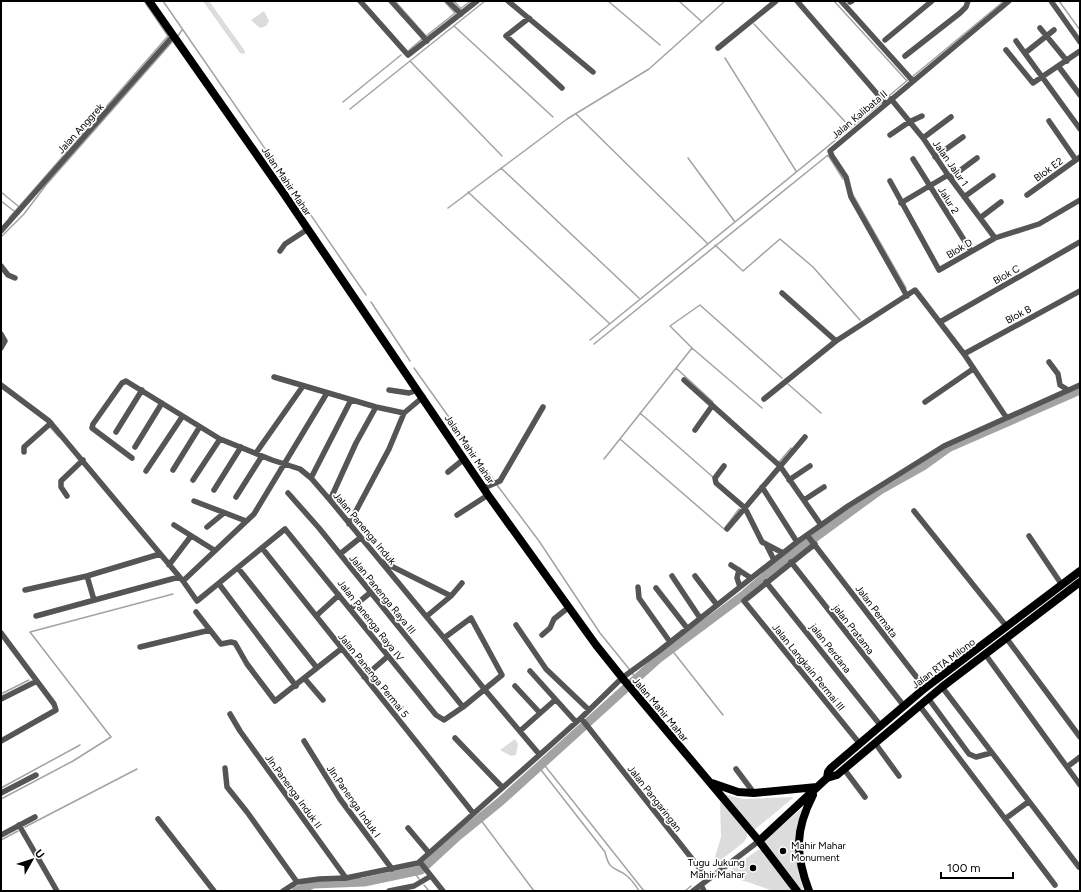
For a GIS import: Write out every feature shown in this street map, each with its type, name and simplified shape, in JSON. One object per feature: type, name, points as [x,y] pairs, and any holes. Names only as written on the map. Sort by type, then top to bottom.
[{"type":"highway","name":"Jalan Mahir Mahar","points":[[149,1],[282,190],[486,491],[569,606],[623,679],[712,783],[797,891]]},
{"type":"highway","name":"Jalan RTA Milono","points":[[827,778],[829,770],[925,688],[1080,571]]},
{"type":"highway","name":"Jalan RTA Milono","points":[[759,841],[827,778],[833,777],[844,769],[919,705],[1080,582]]},
{"type":"highway","points":[[994,637],[999,644]]},
{"type":"highway","points":[[712,783],[738,792],[754,793],[817,787]]},
{"type":"highway","points":[[809,891],[801,867],[798,838],[809,803],[817,787]]},
{"type":"street","points":[[360,1],[406,55],[410,54],[477,1]]},
{"type":"street","points":[[391,1],[427,41]]},
{"type":"street","points":[[448,1],[460,14]]},
{"type":"street","points":[[508,1],[593,72]]},
{"type":"street","points":[[718,48],[776,1]]},
{"type":"street","points":[[797,1],[886,104]]},
{"type":"street","points":[[841,1],[912,80]]},
{"type":"street","points":[[885,40],[932,1]]},
{"type":"street","points":[[905,56],[960,13],[968,1]]},
{"type":"street","name":"Jalan Kalibata II","points":[[907,296],[851,197],[846,177],[830,153],[832,148],[886,104],[912,80],[1009,1]]},
{"type":"street","points":[[1051,1],[1080,42]]},
{"type":"street","points":[[528,18],[506,36],[562,88]]},
{"type":"street","points":[[1040,28],[1067,61]]},
{"type":"street","points":[[1025,52],[1054,30]]},
{"type":"street","name":"Jalan Anggrek","points":[[1,231],[173,36]]},
{"type":"street","points":[[1016,41],[1080,129]]},
{"type":"street","points":[[1006,50],[1032,83],[1059,67],[1080,51]]},
{"type":"street","points":[[1059,67],[1080,95]]},
{"type":"street","name":"Jalan Jalur 1","points":[[891,99],[923,138],[935,157],[995,238]]},
{"type":"street","points":[[890,135],[909,122],[922,116]]},
{"type":"street","points":[[923,138],[951,117]]},
{"type":"street","points":[[1049,121],[1078,159]]},
{"type":"street","points":[[935,157],[963,137]]},
{"type":"street","points":[[902,203],[977,158]]},
{"type":"street","name":"Jalur 2","points":[[912,159],[971,251]]},
{"type":"street","name":"Blok E2","points":[[1027,195],[1078,159]]},
{"type":"street","points":[[964,197],[993,176]]},
{"type":"street","name":"Blok D","points":[[890,181],[938,269],[995,238],[1039,224],[1080,200]]},
{"type":"street","points":[[980,218],[1001,202]]},
{"type":"street","points":[[280,251],[285,244],[308,229]]},
{"type":"street","name":"Blok C","points":[[940,322],[1080,242]]},
{"type":"street","points":[[1,266],[8,275],[15,278]]},
{"type":"street","points":[[764,399],[836,341],[916,290],[964,354],[1006,417]]},
{"type":"street","name":"Blok B","points":[[964,354],[1080,291]]},
{"type":"street","points":[[782,293],[836,341]]},
{"type":"street","points":[[1,334],[5,343],[1,348]]},
{"type":"street","points":[[1049,362],[1058,374],[1060,385],[1068,390]]},
{"type":"street","points":[[925,402],[973,369]]},
{"type":"street","points":[[274,377],[350,400],[404,413]]},
{"type":"street","points":[[684,380],[780,466],[821,525]]},
{"type":"street","name":"Jalan Panenga Induk","points":[[132,458],[92,428],[93,424],[124,381],[142,390],[199,428],[220,439],[262,456],[298,468],[312,478],[539,754]]},
{"type":"street","points":[[1,385],[51,423],[181,579],[197,601],[262,548]]},
{"type":"street","points":[[766,582],[791,562],[811,540],[821,525],[916,462],[944,446],[1080,385]]},
{"type":"street","points":[[256,453],[303,386]]},
{"type":"street","points":[[116,432],[142,390]]},
{"type":"street","points":[[389,390],[409,393],[418,390]]},
{"type":"street","points":[[36,616],[181,579],[255,512],[327,393]]},
{"type":"street","points":[[349,524],[389,449],[404,413],[423,398]]},
{"type":"street","points":[[312,478],[350,400]]},
{"type":"street","points":[[135,447],[162,403]]},
{"type":"street","points":[[695,430],[712,406]]},
{"type":"street","points":[[330,500],[356,443],[376,407]]},
{"type":"street","points":[[457,515],[500,481],[544,407]]},
{"type":"street","points":[[146,471],[182,417]]},
{"type":"street","points":[[24,452],[24,447],[51,423]]},
{"type":"street","points":[[173,470],[199,428]]},
{"type":"street","points":[[727,529],[804,437]]},
{"type":"street","points":[[193,480],[220,439]]},
{"type":"street","points":[[214,490],[241,447]]},
{"type":"street","points":[[236,497],[262,456]]},
{"type":"street","points":[[448,472],[464,459]]},
{"type":"street","points":[[67,496],[61,487],[60,481],[83,460]]},
{"type":"street","points":[[724,466],[715,478],[715,482],[745,508],[762,542],[767,546],[783,553]]},
{"type":"street","points":[[789,480],[810,466]]},
{"type":"street","points":[[762,487],[798,542]]},
{"type":"street","points":[[804,500],[824,487]]},
{"type":"street","name":"Jalan Panenga Raya III","points":[[288,493],[340,554],[370,593],[464,707]]},
{"type":"street","points":[[194,501],[246,520]]},
{"type":"street","points":[[914,511],[1007,627]]},
{"type":"street","points":[[207,527],[224,513]]},
{"type":"street","points":[[174,525],[214,550]]},
{"type":"street","name":"Jalan Panenga Raya IV","points":[[262,548],[285,529],[436,715],[444,720],[464,707]]},
{"type":"street","points":[[169,565],[191,536]]},
{"type":"street","points":[[1029,536],[1062,585]]},
{"type":"street","points":[[340,554],[360,538]]},
{"type":"street","points":[[283,891],[297,882],[319,879],[346,878],[421,863],[473,813],[539,754],[580,720],[623,679],[783,553],[798,542],[811,540]]},
{"type":"street","name":"Jalan Permata","points":[[811,540],[925,688]]},
{"type":"street","points":[[767,546],[774,560]]},
{"type":"street","name":"Jalan Panenga Permai 5","points":[[262,548],[341,650],[473,813]]},
{"type":"street","points":[[26,590],[87,576],[160,554]]},
{"type":"street","points":[[380,561],[451,596]]},
{"type":"street","name":"jalan Pratama","points":[[791,562],[904,706]]},
{"type":"street","points":[[731,565],[751,578]]},
{"type":"street","points":[[238,568],[317,668]]},
{"type":"street","points":[[739,570],[737,578],[740,587]]},
{"type":"street","points":[[87,576],[94,600]]},
{"type":"street","points":[[672,576],[700,618]]},
{"type":"street","points":[[695,576],[717,605]]},
{"type":"street","name":"Jalan Langkain Permai III","points":[[766,582],[744,601],[860,744]]},
{"type":"street","name":"jalan Perdana","points":[[766,582],[881,726]]},
{"type":"street","points":[[427,616],[451,596],[462,583]]},
{"type":"street","points":[[219,584],[296,686]]},
{"type":"street","points":[[638,587],[639,598],[670,642]]},
{"type":"street","points":[[656,588],[687,628]]},
{"type":"street","points":[[350,609],[370,593]]},
{"type":"street","points":[[316,616],[339,595]]},
{"type":"street","points":[[542,635],[548,630],[554,619],[569,606]]},
{"type":"street","points":[[196,612],[221,644],[232,642],[235,643],[247,664],[273,700],[277,701],[341,650]]},
{"type":"street","points":[[444,638],[469,618],[472,619],[502,675],[464,707]]},
{"type":"street","points":[[516,625],[543,666],[589,710]]},
{"type":"street","points":[[140,646],[210,630]]},
{"type":"street","points":[[1,633],[54,704],[56,710],[1,741]]},
{"type":"street","points":[[1007,639],[1080,737]]},
{"type":"street","points":[[985,654],[1080,785]]},
{"type":"street","points":[[364,677],[387,656]]},
{"type":"street","name":"Jalan Pangaringan","points":[[530,672],[555,700],[588,728],[708,879]]},
{"type":"street","points":[[305,679],[323,700]]},
{"type":"street","points":[[1,699],[37,681]]},
{"type":"street","points":[[515,686],[540,713]]},
{"type":"street","points":[[942,687],[991,754],[1079,867]]},
{"type":"street","points":[[928,698],[969,754],[976,756],[991,754]]},
{"type":"street","points":[[520,731],[555,700]]},
{"type":"street","points":[[919,705],[1055,885]]},
{"type":"street","name":"Jln.Panenga Induk II","points":[[230,714],[240,731],[346,878]]},
{"type":"street","points":[[455,738],[502,788]]},
{"type":"street","name":"Jln.Panenga Induk I","points":[[304,741],[340,799],[392,869]]},
{"type":"street","points":[[875,743],[899,776]]},
{"type":"street","points":[[1067,767],[1080,757]]},
{"type":"street","points":[[225,768],[227,787],[247,812],[297,882]]},
{"type":"street","points":[[736,769],[754,793]]},
{"type":"street","points":[[844,769],[865,797]]},
{"type":"street","points":[[1,793],[36,775]]},
{"type":"street","points":[[1005,819],[1028,802]]},
{"type":"street","points":[[1,835],[35,817]]},
{"type":"street","points":[[158,819],[214,891]]},
{"type":"street","points":[[20,825],[57,891]]},
{"type":"street","points":[[408,828],[429,854]]},
{"type":"street","name":"Jalan RTA Milono","points":[[692,891],[759,841]]},
{"type":"street","points":[[421,863],[443,891]]},
{"type":"street","points":[[390,891],[414,886],[431,876]]},
{"type":"street","points":[[700,885],[704,891]]},
{"type":"shaded area","points":[[203,1],[209,1],[245,51],[244,54],[240,53]]},
{"type":"shaded area","points":[[264,11],[269,21],[266,26],[260,28],[251,20]]},
{"type":"shaded area","points":[[515,739],[518,744],[516,755],[511,756],[500,750]]},
{"type":"shaded area","points":[[723,794],[744,799],[793,798],[754,830]]},
{"type":"shaded area","points":[[720,801],[747,833],[747,837],[744,842],[712,867],[721,837]]},
{"type":"shaded area","points":[[801,809],[803,809],[797,831],[796,859],[800,880],[804,891],[799,891],[763,842]]},
{"type":"shaded area","points":[[758,850],[762,850],[794,891],[773,891],[728,877],[724,874]]},
{"type":"waterway","points":[[9,218],[168,36],[144,1]]},
{"type":"waterway","points":[[163,1],[366,295]]},
{"type":"waterway","points":[[395,1],[426,36]]},
{"type":"waterway","points":[[444,1],[455,13]]},
{"type":"waterway","points":[[454,1],[461,9]]},
{"type":"waterway","points":[[460,9],[471,1]]},
{"type":"waterway","points":[[350,109],[485,1]]},
{"type":"waterway","points":[[608,1],[660,45]]},
{"type":"waterway","points":[[679,1],[702,22]]},
{"type":"waterway","points":[[448,208],[567,119],[649,69],[725,1]]},
{"type":"waterway","points":[[834,1],[907,81]]},
{"type":"waterway","points":[[912,77],[1004,1]]},
{"type":"waterway","points":[[1059,1],[1080,30]]},
{"type":"waterway","points":[[426,36],[455,13]]},
{"type":"waterway","points":[[754,24],[851,128]]},
{"type":"waterway","points":[[454,26],[553,117]]},
{"type":"waterway","points":[[178,36],[182,30]]},
{"type":"waterway","points":[[408,51],[422,39]]},
{"type":"waterway","points":[[1,237],[24,214],[46,185],[172,42]]},
{"type":"waterway","points":[[343,102],[401,55]]},
{"type":"waterway","points":[[725,58],[796,171]]},
{"type":"waterway","points":[[410,61],[502,156]]},
{"type":"waterway","points":[[884,100],[909,79]]},
{"type":"waterway","points":[[590,340],[881,103]]},
{"type":"waterway","points":[[576,114],[707,243]]},
{"type":"waterway","points":[[594,344],[828,155],[843,179]]},
{"type":"waterway","points":[[688,158],[735,222]]},
{"type":"waterway","points":[[501,168],[639,298]]},
{"type":"waterway","points":[[1,192],[18,206]]},
{"type":"waterway","points":[[468,192],[609,323]]},
{"type":"waterway","points":[[852,193],[906,288]]},
{"type":"waterway","points":[[1,201],[14,211]]},
{"type":"waterway","points":[[715,245],[743,271],[780,239],[813,267],[860,320]]},
{"type":"waterway","points":[[371,302],[410,361]]},
{"type":"waterway","points":[[692,348],[670,326],[700,305],[782,378]]},
{"type":"waterway","points":[[604,459],[692,348],[762,408]]},
{"type":"waterway","points":[[414,368],[495,482]]},
{"type":"waterway","points":[[676,368],[713,402]]},
{"type":"waterway","points":[[788,384],[821,413]]},
{"type":"waterway","points":[[296,891],[313,884],[364,882],[421,870],[458,836],[501,801],[658,659],[745,594],[784,560],[880,490],[923,466],[948,448],[1080,390]]},
{"type":"waterway","points":[[640,413],[714,478]]},
{"type":"waterway","points":[[49,426],[59,437]]},
{"type":"waterway","points":[[620,439],[724,529],[739,509],[741,510]]},
{"type":"waterway","points":[[779,462],[791,448],[792,449]]},
{"type":"waterway","points":[[497,485],[539,541],[600,633],[630,670]]},
{"type":"waterway","points":[[796,545],[799,550]]},
{"type":"waterway","points":[[1,799],[73,761],[111,737],[30,632],[173,594]]},
{"type":"waterway","points":[[671,649],[723,715]]},
{"type":"waterway","points":[[632,673],[636,678]]},
{"type":"waterway","points":[[1,694],[29,680]]},
{"type":"waterway","points":[[428,865],[460,831],[520,781],[619,690]]},
{"type":"waterway","points":[[1,788],[80,745]]},
{"type":"waterway","points":[[542,762],[644,891]]},
{"type":"waterway","points":[[538,766],[605,852],[611,866],[629,878],[639,891]]},
{"type":"waterway","points":[[25,827],[137,769]]},
{"type":"waterway","points":[[480,819],[534,891]]},
{"type":"waterway","points":[[1,840],[18,831]]},
{"type":"waterway","points":[[414,872],[419,879]]},
{"type":"waterway","points":[[424,885],[429,891]]},
{"type":"waterway","points":[[685,891],[691,886]]},
{"type":"place","name":"Mahir Mahar Monument","points":[[783,851]]},
{"type":"place","name":"Tugu Jukung Mahir Mahar","points":[[753,868]]}]
